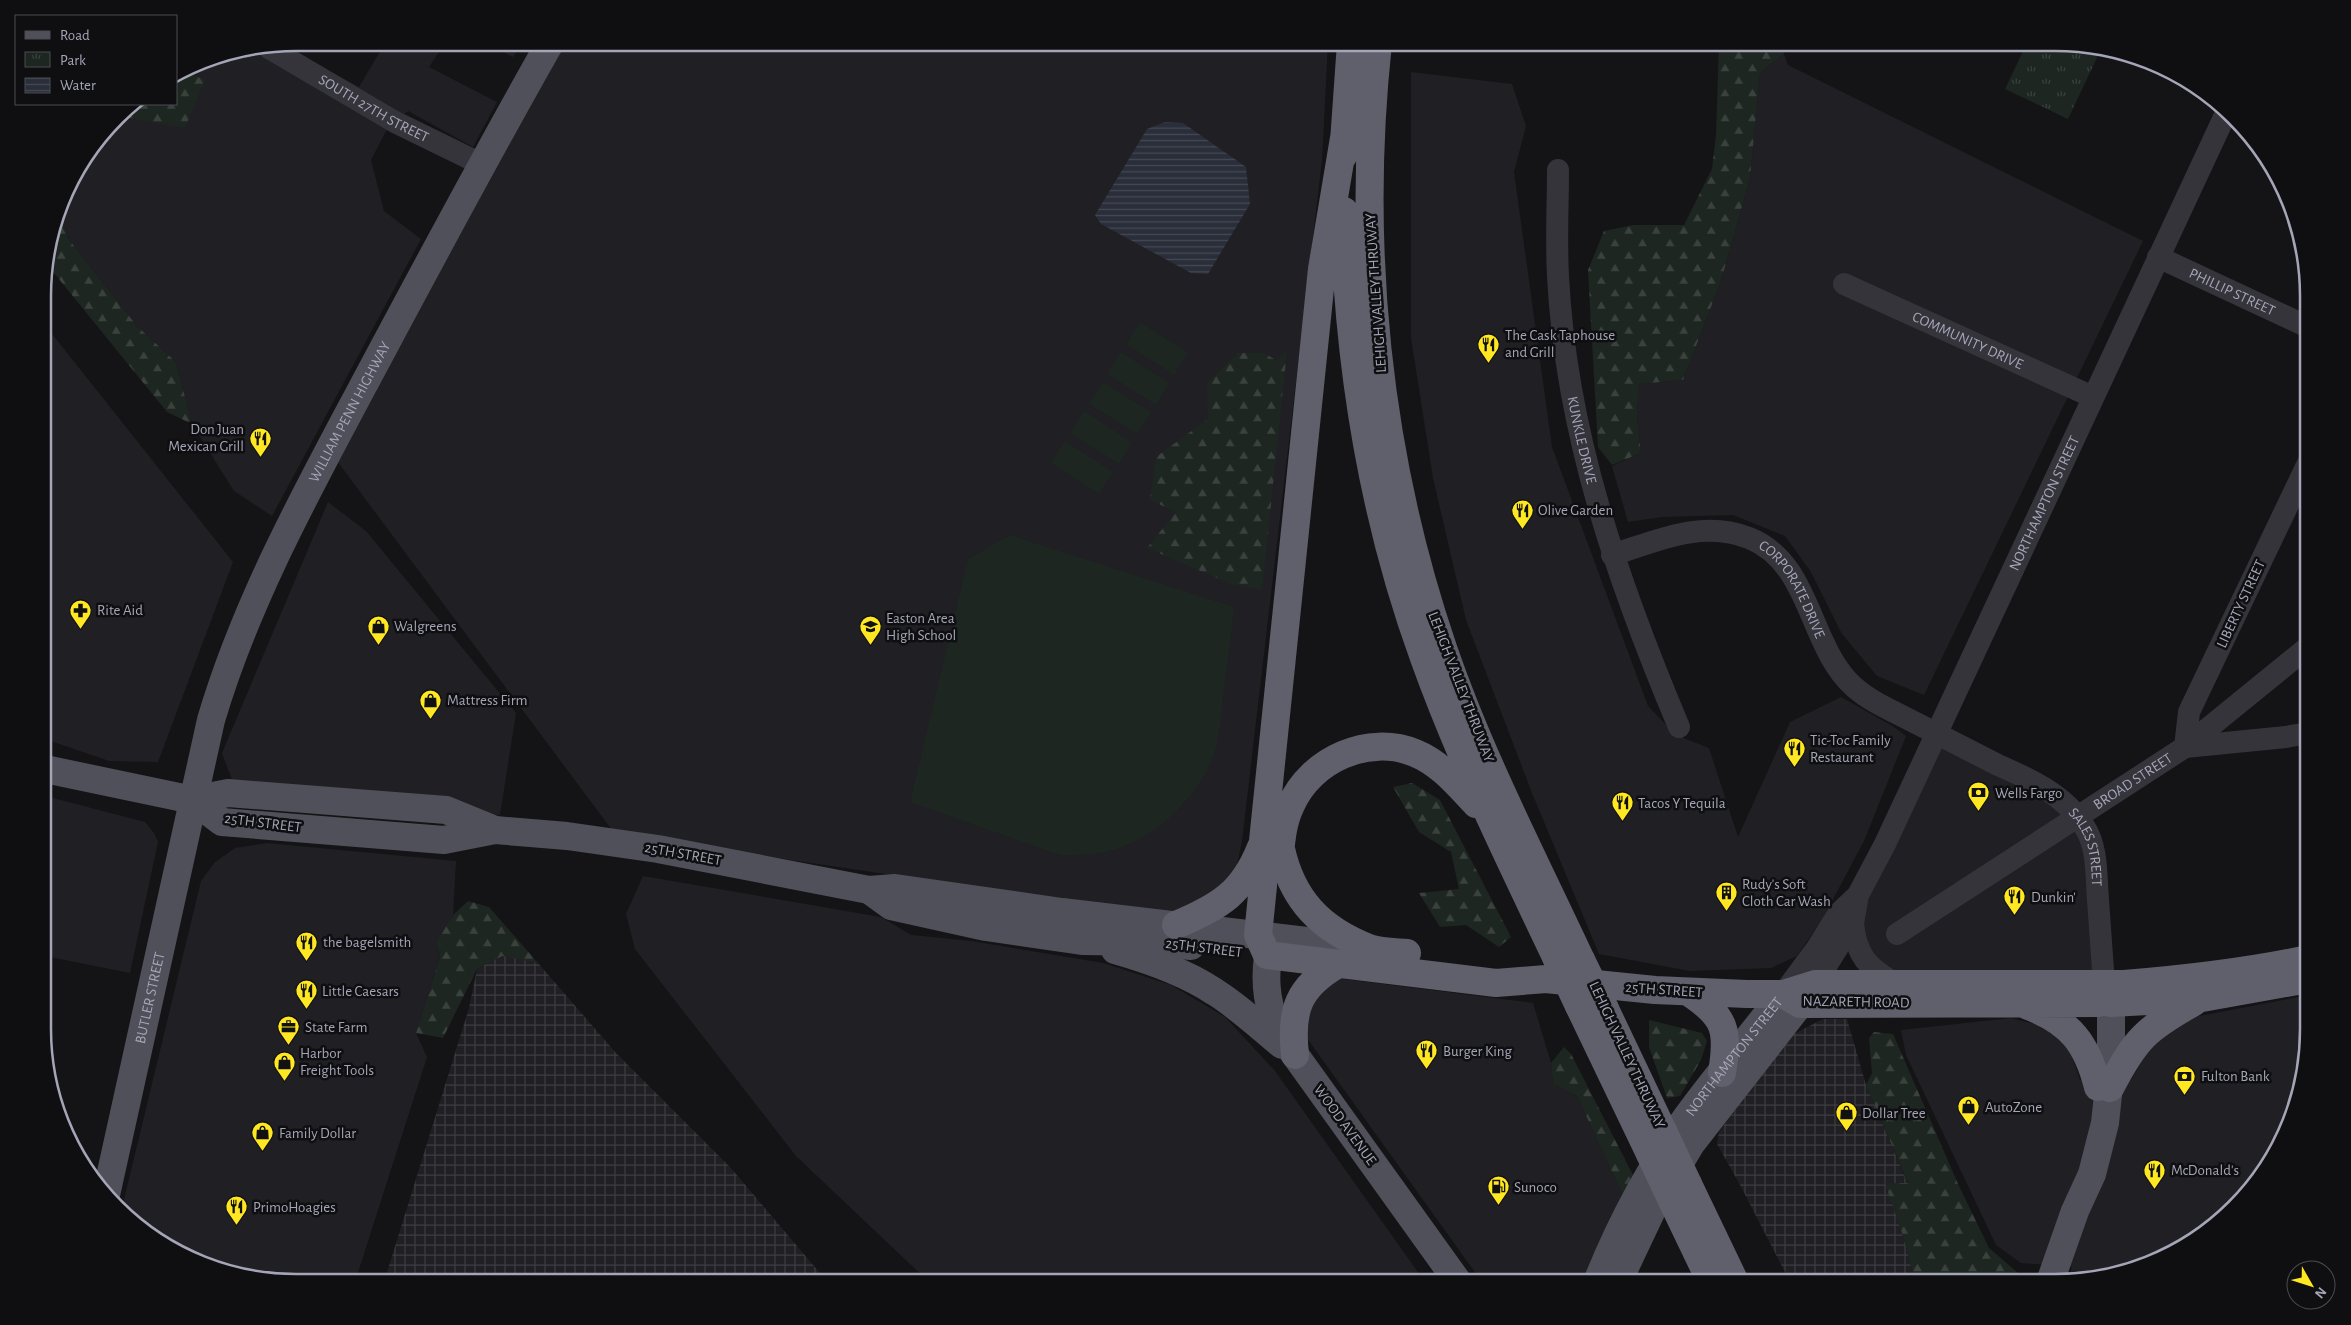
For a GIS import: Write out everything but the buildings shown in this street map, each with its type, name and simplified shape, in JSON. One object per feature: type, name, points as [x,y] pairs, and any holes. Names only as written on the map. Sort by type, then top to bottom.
[{"type":"highway","name":"LEHIGH VALLEY THRUWAY","points":[[1350,51],[1344,138],[1344,235],[1349,313],[1364,429],[1375,487],[1389,544],[1423,656],[1444,712],[1490,820],[1561,965],[1592,1007],[1682,1195],[1730,1274]]},
{"type":"highway","name":"LEHIGH VALLEY THRUWAY","points":[[1377,51],[1372,110],[1369,195],[1374,311],[1388,425],[1411,538],[1444,649],[1464,704],[1510,811],[1561,965]]},
{"type":"highway","points":[[1266,942],[1272,845],[1322,269],[1344,138]]},
{"type":"highway","points":[[1176,925],[1210,911],[1233,893],[1272,845],[1284,827],[1290,805],[1309,776],[1338,757],[1373,747],[1385,746],[1406,750],[1428,759],[1448,775],[1490,820]]},
{"type":"highway","points":[[1272,845],[1306,906],[1335,930],[1370,949]]},
{"type":"highway","name":"25TH STREET","points":[[1266,942],[1338,964],[1496,983],[1561,965]]},
{"type":"highway","name":"25TH STREET","points":[[1370,949],[1498,964],[1561,965],[1690,993],[1799,994]]},
{"type":"highway","name":"NAZARETH ROAD","points":[[1799,994],[2022,1004],[2105,997],[2300,960]]},
{"type":"highway","points":[[1294,1055],[1293,1018],[1298,1002],[1314,980],[1338,964]]},
{"type":"highway","name":"NAZARETH ROAD","points":[[1799,994],[1896,984],[2105,997],[2202,998],[2300,980]]},
{"type":"highway","points":[[1690,993],[1710,1008],[1723,1023],[1726,1050],[1722,1073]]},
{"type":"highway","points":[[2022,1004],[2051,1016],[2075,1035],[2104,1087],[2145,1033],[2160,1021],[2202,998]]},
{"type":"highway","name":"LEHIGH VALLEY THRUWAY","points":[[1682,1195],[1708,1274]]},
{"type":"main road","name":"WILLIAM PENN HIGHWAY","points":[[193,800],[221,687],[246,619],[266,574],[298,508],[481,164],[545,51]]},
{"type":"main road","points":[[51,771],[193,800]]},
{"type":"main road","name":"25TH STREET","points":[[193,800],[222,822],[444,840],[495,830],[567,836],[658,849],[869,890],[895,888],[1176,925],[1266,942]]},
{"type":"main road","name":"BUTLER STREET","points":[[108,1185],[193,800]]},
{"type":"main road","name":"25TH STREET","points":[[869,890],[891,906],[986,926],[1082,941],[1266,942],[1370,949]]},
{"type":"main road","points":[[1082,941],[1153,962],[1203,984],[1237,1007],[1294,1055]]},
{"type":"main road","name":"WOOD AVENUE","points":[[1266,942],[1266,989],[1270,1011],[1280,1034],[1452,1274]]},
{"type":"main road","name":"NORTHAMPTON STREET","points":[[1601,1274],[1651,1172],[1687,1117],[1722,1073],[1799,994]]},
{"type":"main road","name":"NORTHAMPTON STREET","points":[[1622,1274],[1652,1210],[1691,1144],[1799,994]]},
{"type":"main road","name":"SALES STREET","points":[[2053,1274],[2075,1211],[2092,1174],[2105,1123],[2105,997]]},
{"type":"street","name":"SOUTH 27TH STREET","points":[[276,52],[395,122],[481,164]]},
{"type":"street","name":"NORTHAMPTON STREET","points":[[1799,994],[1853,923],[1858,895],[1885,844],[2223,119]]},
{"type":"street","name":"KUNKLE DRIVE","points":[[1558,170],[1558,275],[1568,368],[1585,460],[1612,555],[1642,639],[1679,727]]},
{"type":"street","name":"PHILLIP STREET","points":[[2158,258],[2300,323]]},
{"type":"street","name":"COMMUNITY DRIVE","points":[[1844,284],[2093,397]]},
{"type":"street","name":"LIBERTY STREET","points":[[2185,748],[2189,712],[2300,480]]},
{"type":"street","name":"CORPORATE DRIVE","points":[[1612,555],[1674,535],[1704,530],[1733,533],[1761,544],[1782,562],[1792,576],[1807,603],[1829,655],[1845,678],[1876,703],[1936,734]]},
{"type":"street","name":"BROAD STREET","points":[[1897,934],[2185,748],[2300,654]]},
{"type":"street","name":"SALES STREET","points":[[1936,734],[2034,782],[2055,796],[2078,817],[2087,831],[2093,848],[2105,997]]},
{"type":"street","points":[[2185,748],[2300,734]]},
{"type":"street","name":"NORTHAMPTON STREET","points":[[1799,994],[1817,948],[1838,914],[1858,895]]},
{"type":"street","points":[[1853,923],[1854,937],[1862,957],[1876,972],[1896,984]]},
{"type":"shaded area","points":[[294,51],[359,87],[380,51],[440,51],[429,67],[497,102],[473,147],[408,111],[386,131],[371,160],[384,211],[421,239],[272,516],[234,491],[192,424],[176,362],[137,326],[67,237],[60,232],[76,188],[102,147],[123,123],[143,105],[178,105],[178,81],[188,76],[217,64],[248,56]]},
{"type":"shaded area","points":[[501,51],[517,51],[513,57]]},
{"type":"shaded area","name":"Easton Area High School","points":[[557,51],[1328,51],[1322,160],[1242,841],[1237,865],[1227,888],[1177,917],[615,834],[334,457]]},
{"type":"shaded area","points":[[1784,54],[1788,65],[2143,241],[1924,695],[1877,676],[1842,634],[1811,572],[1785,536],[1733,515],[1662,517],[1628,522],[1612,466],[1641,453],[1637,414],[1639,384],[1683,380],[1721,281],[1750,178],[1760,73]]},
{"type":"shaded area","points":[[1411,72],[1512,84],[1526,126],[1514,172],[1552,447],[1648,706],[1676,735],[1709,748],[1738,837],[1790,722],[1841,697],[1894,727],[1906,736],[1864,841],[1823,918],[1797,956],[1771,968],[1690,971],[1599,954],[1532,793],[1466,620],[1433,478],[1411,338]]},
{"type":"shaded area","points":[[51,333],[233,562],[158,762],[109,761],[51,741]]},
{"type":"shaded area","points":[[328,502],[366,531],[516,713],[500,815],[235,788],[222,753]]},
{"type":"shaded area","points":[[1936,734],[2078,817],[2104,984],[1896,984],[1868,965],[1858,895]]},
{"type":"shaded area","points":[[51,798],[145,822],[154,833],[158,842],[130,973],[51,957]]},
{"type":"shaded area","points":[[267,843],[456,861],[453,915],[436,941],[440,957],[416,1033],[427,1057],[358,1274],[264,1272],[217,1261],[188,1249],[160,1233],[123,1202],[201,881],[214,863],[235,848]]},
{"type":"shaded area","points":[[643,876],[881,917],[911,935],[971,941],[1103,963],[1171,985],[1225,1017],[1275,1071],[1419,1274],[921,1274],[796,1156],[635,949],[626,914]]},
{"type":"shaded area","points":[[502,955],[538,963],[616,1053],[730,1167],[821,1274],[386,1274],[469,1008],[477,969]]},
{"type":"shaded area","points":[[1336,978],[1533,1003],[1551,1063],[1553,1084],[1577,1096],[1623,1196],[1589,1274],[1476,1274],[1304,1034],[1304,1015],[1319,989]]},
{"type":"shaded area","points":[[2300,997],[2298,1061],[2287,1108],[2267,1152],[2249,1178],[2228,1202],[2191,1233],[2163,1249],[2119,1265],[2087,1272],[2070,1273],[2072,1267],[2021,1263],[1996,1245],[1906,1055],[1901,1030],[2011,1018],[2046,1027],[2070,1050],[2080,1080],[2131,1080],[2150,1047],[2179,1020]]},
{"type":"shaded area","points":[[1823,1019],[1847,1019],[1866,1085],[1908,1184],[1886,1183],[1913,1274],[1786,1274],[1717,1144],[1719,1132],[1790,1036]]},
{"type":"green space","points":[[1719,51],[1783,51],[1784,54],[1760,73],[1750,178],[1721,281],[1683,380],[1639,384],[1637,414],[1641,453],[1612,465],[1598,447],[1588,270],[1604,231],[1633,225],[1684,225],[1712,169],[1716,135]]},
{"type":"green space","points":[[2023,51],[2055,51],[2098,55],[2068,119],[2005,89]]},
{"type":"green space","points":[[192,74],[205,80],[185,128],[129,118],[143,105],[178,105],[178,81]]},
{"type":"green space","points":[[63,222],[67,237],[137,326],[176,362],[192,424],[167,412],[53,271]]},
{"type":"green space","points":[[1140,322],[1188,353],[1174,375],[1126,344]]},
{"type":"green space","points":[[1287,351],[1262,590],[1231,584],[1147,548],[1176,512],[1150,500],[1156,457],[1208,419],[1207,383],[1238,353],[1264,353],[1276,360]]},
{"type":"green space","points":[[1121,352],[1169,383],[1156,405],[1107,374]]},
{"type":"green space","points":[[1103,382],[1151,412],[1137,434],[1089,404]]},
{"type":"green space","points":[[1084,411],[1132,442],[1119,464],[1070,433]]},
{"type":"green space","points":[[1065,441],[1113,472],[1099,494],[1051,463]]},
{"type":"green space","points":[[1010,535],[1234,607],[1219,733],[1214,754],[1207,770],[1187,800],[1160,825],[1145,836],[1107,852],[1060,855],[910,802],[968,559]]},
{"type":"green space","points":[[1412,783],[1440,800],[1511,937],[1499,947],[1466,925],[1440,927],[1419,893],[1459,889],[1451,852],[1419,832],[1393,787]]},
{"type":"green space","points":[[468,901],[489,907],[538,963],[502,956],[477,969],[443,1038],[416,1033],[440,957],[436,941],[453,915]]},
{"type":"green space","points":[[1649,1020],[1702,1033],[1707,1041],[1701,1060],[1680,1096],[1667,1098],[1649,1047]]},
{"type":"green space","points":[[1874,1032],[1893,1034],[1959,1186],[1989,1248],[2019,1274],[1913,1274],[1904,1239],[1885,1183],[1908,1183],[1866,1085],[1872,1073],[1869,1038]]},
{"type":"green space","points":[[1564,1047],[1571,1054],[1635,1179],[1623,1196],[1577,1096],[1553,1084],[1551,1063]]},
{"type":"water","points":[[1165,122],[1183,123],[1246,167],[1250,204],[1208,274],[1191,273],[1101,224],[1095,215],[1147,129]]},
{"type":"place","name":"The Cask Taphouse and Grill","points":[[1489,363]]},
{"type":"place","name":"Don Juan Mexican Grill","points":[[260,457]]},
{"type":"place","name":"Olive Garden","points":[[1522,529]]},
{"type":"place","name":"Rite Aid","points":[[81,629]]},
{"type":"place","name":"Walgreens","points":[[378,645]]},
{"type":"place","name":"Easton Area High School","points":[[870,646]]},
{"type":"place","name":"Mattress Firm","points":[[431,719]]},
{"type":"place","name":"Tic-Toc Family Restaurant","points":[[1794,768]]},
{"type":"place","name":"Wells Fargo","points":[[1979,812]]},
{"type":"place","name":"Tacos Y Tequila","points":[[1622,822]]},
{"type":"place","name":"Rudy's Soft Cloth Car Wash","points":[[1726,912]]},
{"type":"place","name":"Dunkin'","points":[[2015,916]]},
{"type":"place","name":"the bagelsmith","points":[[307,961]]},
{"type":"place","name":"Little Caesars","points":[[306,1010]]},
{"type":"place","name":"State Farm","points":[[289,1046]]},
{"type":"place","name":"Burger King","points":[[1427,1070]]},
{"type":"place","name":"Harbor Freight Tools","points":[[284,1081]]},
{"type":"place","name":"Fulton Bank","points":[[2185,1095]]},
{"type":"place","name":"AutoZone","points":[[1969,1126]]},
{"type":"place","name":"Dollar Tree","points":[[1846,1132]]},
{"type":"place","name":"Family Dollar","points":[[263,1152]]},
{"type":"place","name":"McDonald's","points":[[2155,1189]]},
{"type":"place","name":"Sunoco","points":[[1498,1206]]},
{"type":"place","name":"PrimoHoagies","points":[[237,1226]]}]
